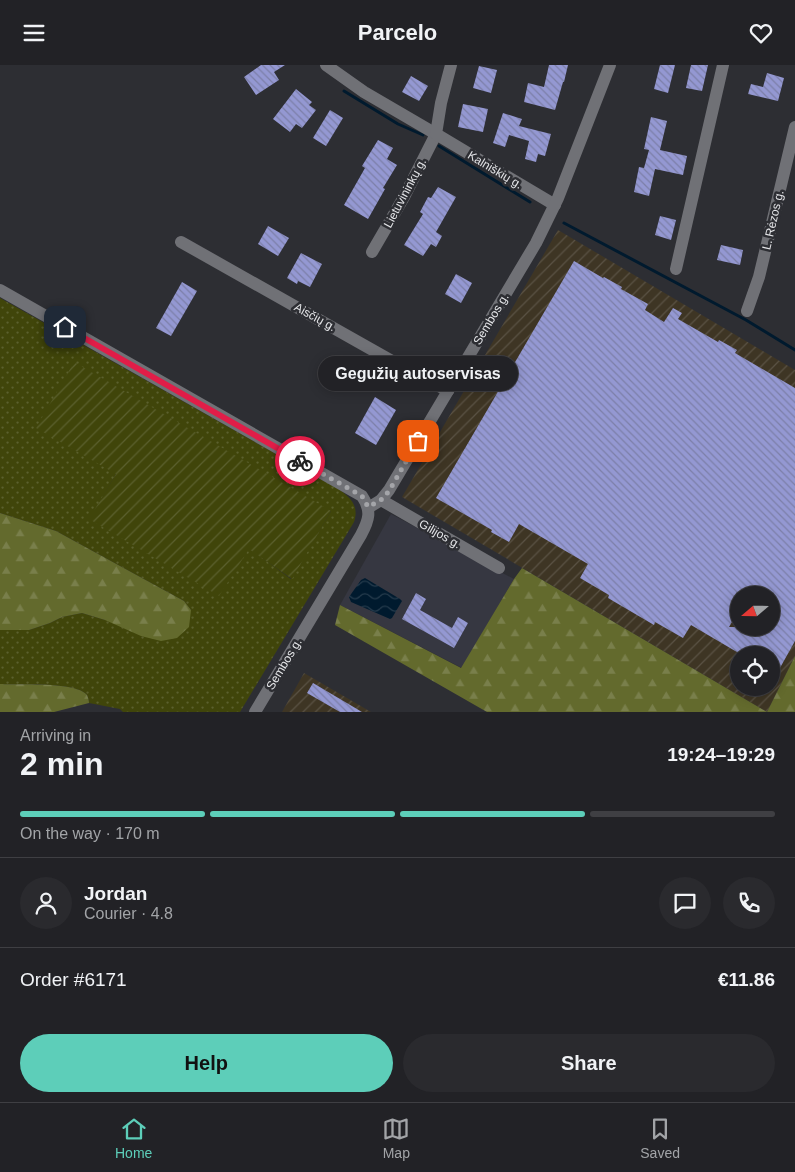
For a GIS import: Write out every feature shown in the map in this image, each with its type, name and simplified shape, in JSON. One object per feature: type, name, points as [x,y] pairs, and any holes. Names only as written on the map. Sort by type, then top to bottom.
[{"type":"street","name":"Kalniškių g.","points":[[326,65],[364,92],[555,205]]},
{"type":"street","points":[[436,134],[441,103],[451,65]]},
{"type":"street","name":"Sembos g.","points":[[255,712],[361,535],[368,518],[368,507],[381,500],[389,491],[536,243],[555,205],[610,65]]},
{"type":"street","points":[[676,269],[724,65]]},
{"type":"street","name":"L. Rėzos g.","points":[[747,311],[759,277],[795,127]]},
{"type":"street","name":"Lietuvininkų g.","points":[[372,252],[404,197],[436,134]]},
{"type":"street","name":"Aisčių g.","points":[[182,242],[448,391]]},
{"type":"street","points":[[0,290],[362,496],[368,507]]},
{"type":"street","name":"Gilijos g.","points":[[381,500],[499,568]]},
{"type":"shaded area","points":[[558,230],[795,370],[795,656],[780,686],[780,646],[730,646],[730,690],[402,497]]},
{"type":"shaded area","points":[[391,514],[514,579],[462,668],[340,605]]},
{"type":"shaded area","points":[[304,673],[371,712],[282,712]]},
{"type":"shaded area","points":[[740,696],[775,696],[767,712]]},
{"type":"green space","points":[[0,298],[340,490],[351,500],[356,512],[354,522],[240,712],[123,712],[120,709],[89,703],[87,695],[71,688],[46,685],[0,684],[0,630],[29,630],[62,617],[82,613],[105,620],[191,610],[184,601],[56,531],[0,513]],"holes":[[[116,474],[331,511],[291,579],[249,548],[90,519]]]},
{"type":"green space","points":[[74,362],[331,511],[292,579],[249,549],[219,596],[89,519],[116,474],[36,428]]},
{"type":"green space","points":[[0,513],[56,531],[184,601],[191,610],[189,627],[177,638],[161,641],[141,636],[105,620],[82,613],[62,617],[29,630],[0,630]]},
{"type":"green space","points":[[522,568],[730,690],[730,696],[740,696],[767,712],[487,712],[335,625],[340,605],[461,668]]},
{"type":"green space","points":[[795,656],[795,712],[767,712],[775,696],[780,696],[780,686]]},
{"type":"green space","points":[[0,684],[46,685],[71,688],[87,695],[89,703],[54,712],[0,712]]},
{"type":"water","points":[[365,578],[402,601],[392,618],[390,619],[351,602],[349,597],[361,580]]},
{"type":"building","points":[[261,65],[285,65],[274,72],[279,80],[256,95],[244,77]]},
{"type":"building","points":[[549,65],[568,65],[555,110],[524,102],[528,83],[544,87]]},
{"type":"building","points":[[660,65],[675,65],[668,93],[654,89]]},
{"type":"building","points":[[691,65],[708,65],[702,91],[686,88]]},
{"type":"building","points":[[479,66],[497,70],[491,93],[473,88]]},
{"type":"building","points":[[767,73],[784,78],[778,101],[748,94],[751,84],[763,87]]},
{"type":"building","points":[[411,76],[428,86],[419,101],[402,92]]},
{"type":"building","points":[[296,89],[312,102],[309,105],[316,110],[302,128],[296,124],[290,132],[273,119]]},
{"type":"building","points":[[463,104],[488,109],[483,132],[458,127]]},
{"type":"building","points":[[330,110],[343,118],[326,146],[313,138]]},
{"type":"building","points":[[503,113],[522,119],[519,126],[551,134],[545,156],[538,154],[536,162],[525,159],[529,141],[509,135],[505,147],[493,143]]},
{"type":"building","points":[[651,117],[667,121],[660,150],[687,156],[683,175],[655,169],[649,196],[634,192],[639,167],[644,168],[649,150],[644,149]]},
{"type":"building","points":[[378,140],[393,148],[387,159],[397,165],[368,219],[344,205],[365,168],[362,166]]},
{"type":"building","points":[[438,187],[456,197],[436,232],[442,236],[436,247],[431,244],[423,256],[404,245],[423,214],[420,212],[428,197],[431,198]]},
{"type":"building","points":[[660,216],[676,220],[671,240],[655,235]]},
{"type":"building","points":[[268,226],[289,238],[278,256],[258,244]]},
{"type":"building","points":[[721,245],[743,250],[740,265],[717,260]]},
{"type":"building","points":[[301,253],[322,264],[310,287],[298,281],[297,284],[287,278]]},
{"type":"building","points":[[574,261],[622,287],[621,289],[648,304],[645,310],[664,322],[673,308],[682,313],[678,319],[718,342],[719,340],[737,350],[735,353],[795,388],[795,641],[780,668],[780,646],[730,646],[730,648],[691,625],[683,638],[655,622],[654,625],[608,598],[609,595],[580,578],[588,564],[519,524],[509,542],[491,532],[492,530],[436,498]]},
{"type":"building","points":[[456,274],[472,283],[461,303],[445,294]]},
{"type":"building","points":[[182,282],[197,291],[171,336],[156,328]]},
{"type":"building","points":[[375,397],[396,410],[376,445],[355,433]]},
{"type":"building","points":[[416,593],[426,599],[420,610],[452,628],[458,617],[468,623],[454,648],[402,619]]},
{"type":"building","points":[[313,683],[362,712],[340,712],[307,693]]},
{"type":"waterway","points":[[344,91],[398,124],[423,135]]},
{"type":"waterway","points":[[439,146],[530,202]]},
{"type":"waterway","points":[[564,223],[746,320],[795,350]]},
{"type":"way so far","points":[[300,461],[362,496],[368,507],[376,504],[389,491],[418,441]]},
{"type":"place","name":"Gegužių autoservisas","points":[[418,441]]},
{"type":"route","points":[[65,327],[300,461]]}]
